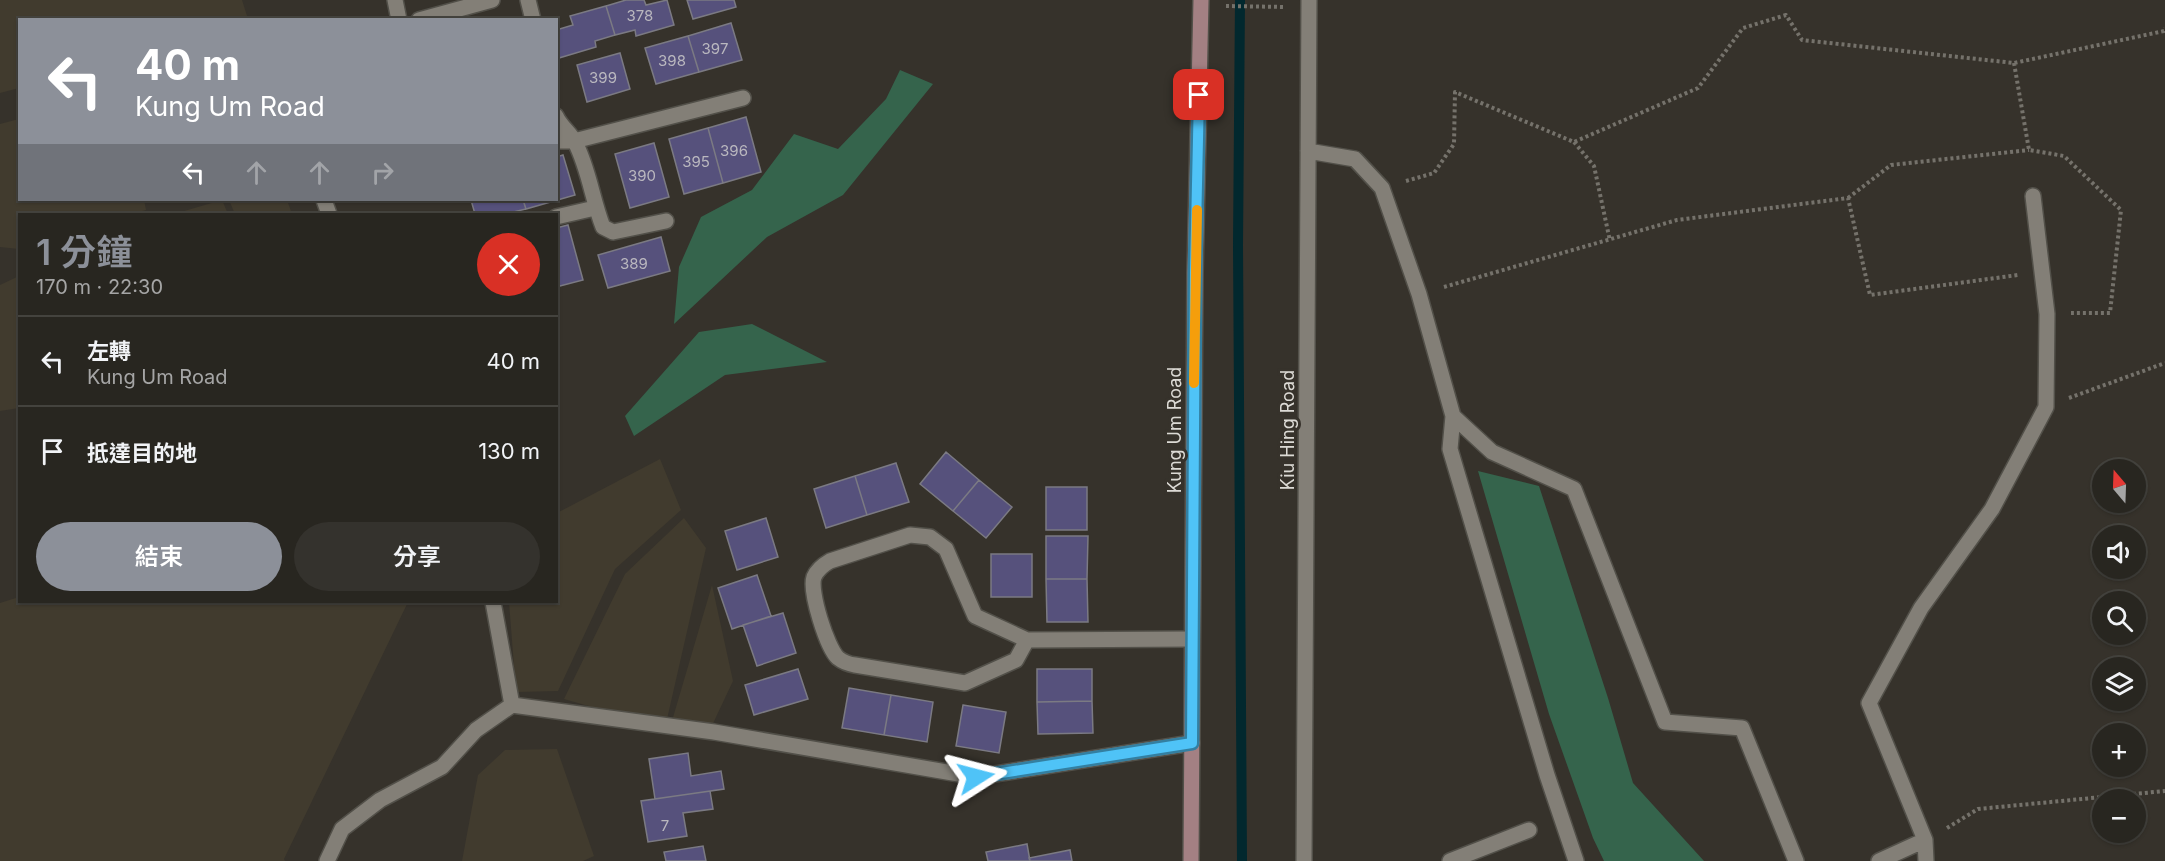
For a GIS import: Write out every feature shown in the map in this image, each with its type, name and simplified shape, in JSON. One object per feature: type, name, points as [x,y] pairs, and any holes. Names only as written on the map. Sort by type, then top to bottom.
[{"type":"street","points":[[395,0],[399,18]]},
{"type":"street","points":[[426,18],[492,0]]},
{"type":"street","points":[[528,0],[532,18]]},
{"type":"street","name":"Kung Um Road","points":[[1191,861],[1195,273],[1201,0]]},
{"type":"street","name":"Kiu Hing Road","points":[[1304,861],[1309,0]]},
{"type":"street","points":[[558,141],[574,141],[743,98]]},
{"type":"street","points":[[558,120],[574,141],[587,171],[595,208],[603,227],[613,232],[666,221]]},
{"type":"street","points":[[1308,151],[1356,159],[1382,188],[1419,294],[1453,416],[1450,449],[1547,775],[1576,861]]},
{"type":"street","points":[[1926,861],[1925,840],[1869,704],[1921,608],[1992,509],[2046,407],[2047,314],[2033,196]]},
{"type":"street","points":[[558,217],[595,208]]},
{"type":"street","points":[[1453,416],[1492,452],[1574,489],[1665,722],[1743,728],[1796,861]]},
{"type":"street","points":[[1027,640],[1016,660],[965,683],[845,663],[831,649],[812,586],[814,575],[830,561],[910,535],[930,537],[946,549],[975,615],[1027,640],[1192,639]]},
{"type":"street","points":[[493,603],[512,705]]},
{"type":"street","points":[[327,861],[342,829],[380,800],[442,767],[476,730],[512,705],[714,732],[976,777],[1192,743]]},
{"type":"street","points":[[1450,861],[1529,830]]},
{"type":"street","points":[[1879,861],[1925,840]]},
{"type":"path","points":[[1222,6],[1285,7]]},
{"type":"path","points":[[1574,142],[1698,88],[1743,28],[1786,15],[1802,40],[2014,63],[2164,31],[2165,28]]},
{"type":"path","points":[[2014,63],[2030,150]]},
{"type":"path","points":[[1382,188],[1434,173],[1454,144],[1455,92],[1574,142],[1594,166],[1610,241]]},
{"type":"path","points":[[1419,294],[1677,220],[1848,198],[1891,165],[2030,150],[2064,156],[2121,210],[2110,313],[2047,314]]},
{"type":"path","points":[[1848,198],[1870,295],[2042,271]]},
{"type":"path","points":[[2046,407],[2165,363]]},
{"type":"path","points":[[1925,840],[1978,810],[2165,791]]},
{"type":"shaded area","points":[[0,0],[242,0],[248,18],[18,18],[18,88],[0,93]]},
{"type":"shaded area","points":[[18,119],[18,201],[144,201],[146,210],[136,213],[18,213],[18,249],[0,247],[0,124]]},
{"type":"shaded area","points":[[222,201],[228,213],[177,213]]},
{"type":"shaded area","points":[[229,201],[287,201],[292,213],[235,213]]},
{"type":"shaded area","points":[[18,276],[18,408],[0,411],[0,285]]},
{"type":"shaded area","points":[[660,459],[681,510],[615,569],[558,691],[516,692],[509,603],[558,603],[558,512]]},
{"type":"shaded area","points":[[684,518],[706,548],[665,728],[564,699],[625,574]]},
{"type":"shaded area","points":[[712,585],[733,681],[708,734],[669,731]]},
{"type":"shaded area","points":[[18,597],[18,603],[408,603],[285,861],[0,861],[0,603]]},
{"type":"shaded area","points":[[557,749],[594,856],[583,861],[462,861],[478,775],[505,750]]},
{"type":"green space","points":[[900,70],[933,84],[843,195],[767,237],[674,324],[679,267],[701,217],[752,190],[794,134],[838,149],[886,99]]},
{"type":"green space","points":[[752,324],[827,362],[725,375],[634,436],[625,416],[699,332]]},
{"type":"green space","points":[[1478,471],[1539,486],[1608,698],[1633,783],[1704,861],[1604,861],[1593,838],[1549,714]]},
{"type":"building","points":[[626,0],[644,0],[646,5],[667,0],[674,25],[636,36],[635,30],[615,35],[606,6]]},
{"type":"building","points":[[687,0],[734,0],[736,7],[693,19]]},
{"type":"building","points":[[606,6],[615,35],[595,41],[596,47],[559,58],[558,29],[573,25],[570,16]]},
{"type":"building","points":[[731,23],[742,60],[699,72],[688,36]]},
{"type":"building","points":[[688,36],[699,72],[656,84],[645,48]]},
{"type":"building","points":[[620,53],[630,89],[587,102],[577,65]]},
{"type":"building","points":[[746,117],[761,172],[723,183],[708,128]]},
{"type":"building","points":[[708,128],[723,183],[684,194],[669,139]]},
{"type":"building","points":[[654,143],[669,197],[630,208],[615,154]]},
{"type":"building","points":[[563,155],[575,195],[558,200],[558,156]]},
{"type":"building","points":[[471,201],[523,201],[526,209],[509,213],[475,213]]},
{"type":"building","points":[[523,201],[554,201],[526,209]]},
{"type":"building","points":[[568,225],[583,280],[558,286],[558,228]]},
{"type":"building","points":[[661,237],[670,271],[608,288],[598,255]]},
{"type":"building","points":[[946,452],[979,480],[953,511],[920,484]]},
{"type":"building","points":[[896,463],[909,502],[867,515],[855,476]]},
{"type":"building","points":[[855,476],[867,515],[826,528],[814,489]]},
{"type":"building","points":[[979,480],[1012,507],[986,538],[953,511]]},
{"type":"building","points":[[1046,487],[1087,487],[1087,530],[1046,530]]},
{"type":"building","points":[[766,518],[778,557],[737,570],[725,531]]},
{"type":"building","points":[[1046,536],[1088,536],[1087,579],[1046,579]]},
{"type":"building","points":[[991,554],[1032,554],[1032,597],[991,597]]},
{"type":"building","points":[[757,575],[771,616],[732,629],[718,588]]},
{"type":"building","points":[[1046,579],[1087,579],[1088,622],[1047,622]]},
{"type":"building","points":[[783,613],[796,653],[757,666],[743,625]]},
{"type":"building","points":[[798,669],[808,699],[754,715],[745,685]]},
{"type":"building","points":[[1037,669],[1092,669],[1092,701],[1037,702]]},
{"type":"building","points":[[849,688],[891,695],[884,735],[842,728]]},
{"type":"building","points":[[891,695],[933,702],[927,742],[884,735]]},
{"type":"building","points":[[1092,701],[1093,733],[1038,734],[1037,702]]},
{"type":"building","points":[[963,705],[1006,712],[999,753],[956,746]]},
{"type":"building","points":[[688,753],[691,776],[721,771],[724,789],[655,799],[649,759]]},
{"type":"building","points":[[710,791],[713,809],[683,813],[687,836],[648,842],[641,801]]},
{"type":"building","points":[[1027,844],[1030,861],[988,861],[986,852]]},
{"type":"building","points":[[703,846],[706,861],[666,861],[664,852]]},
{"type":"building","points":[[1070,850],[1072,861],[1030,861],[1029,858]]},
{"type":"waterway","points":[[1240,0],[1238,245],[1242,861]]},
{"type":"slow traffic","points":[[1194,383],[1197,210]]},
{"type":"route","points":[[976,777],[1192,743],[1195,273],[1199,95]]}]
